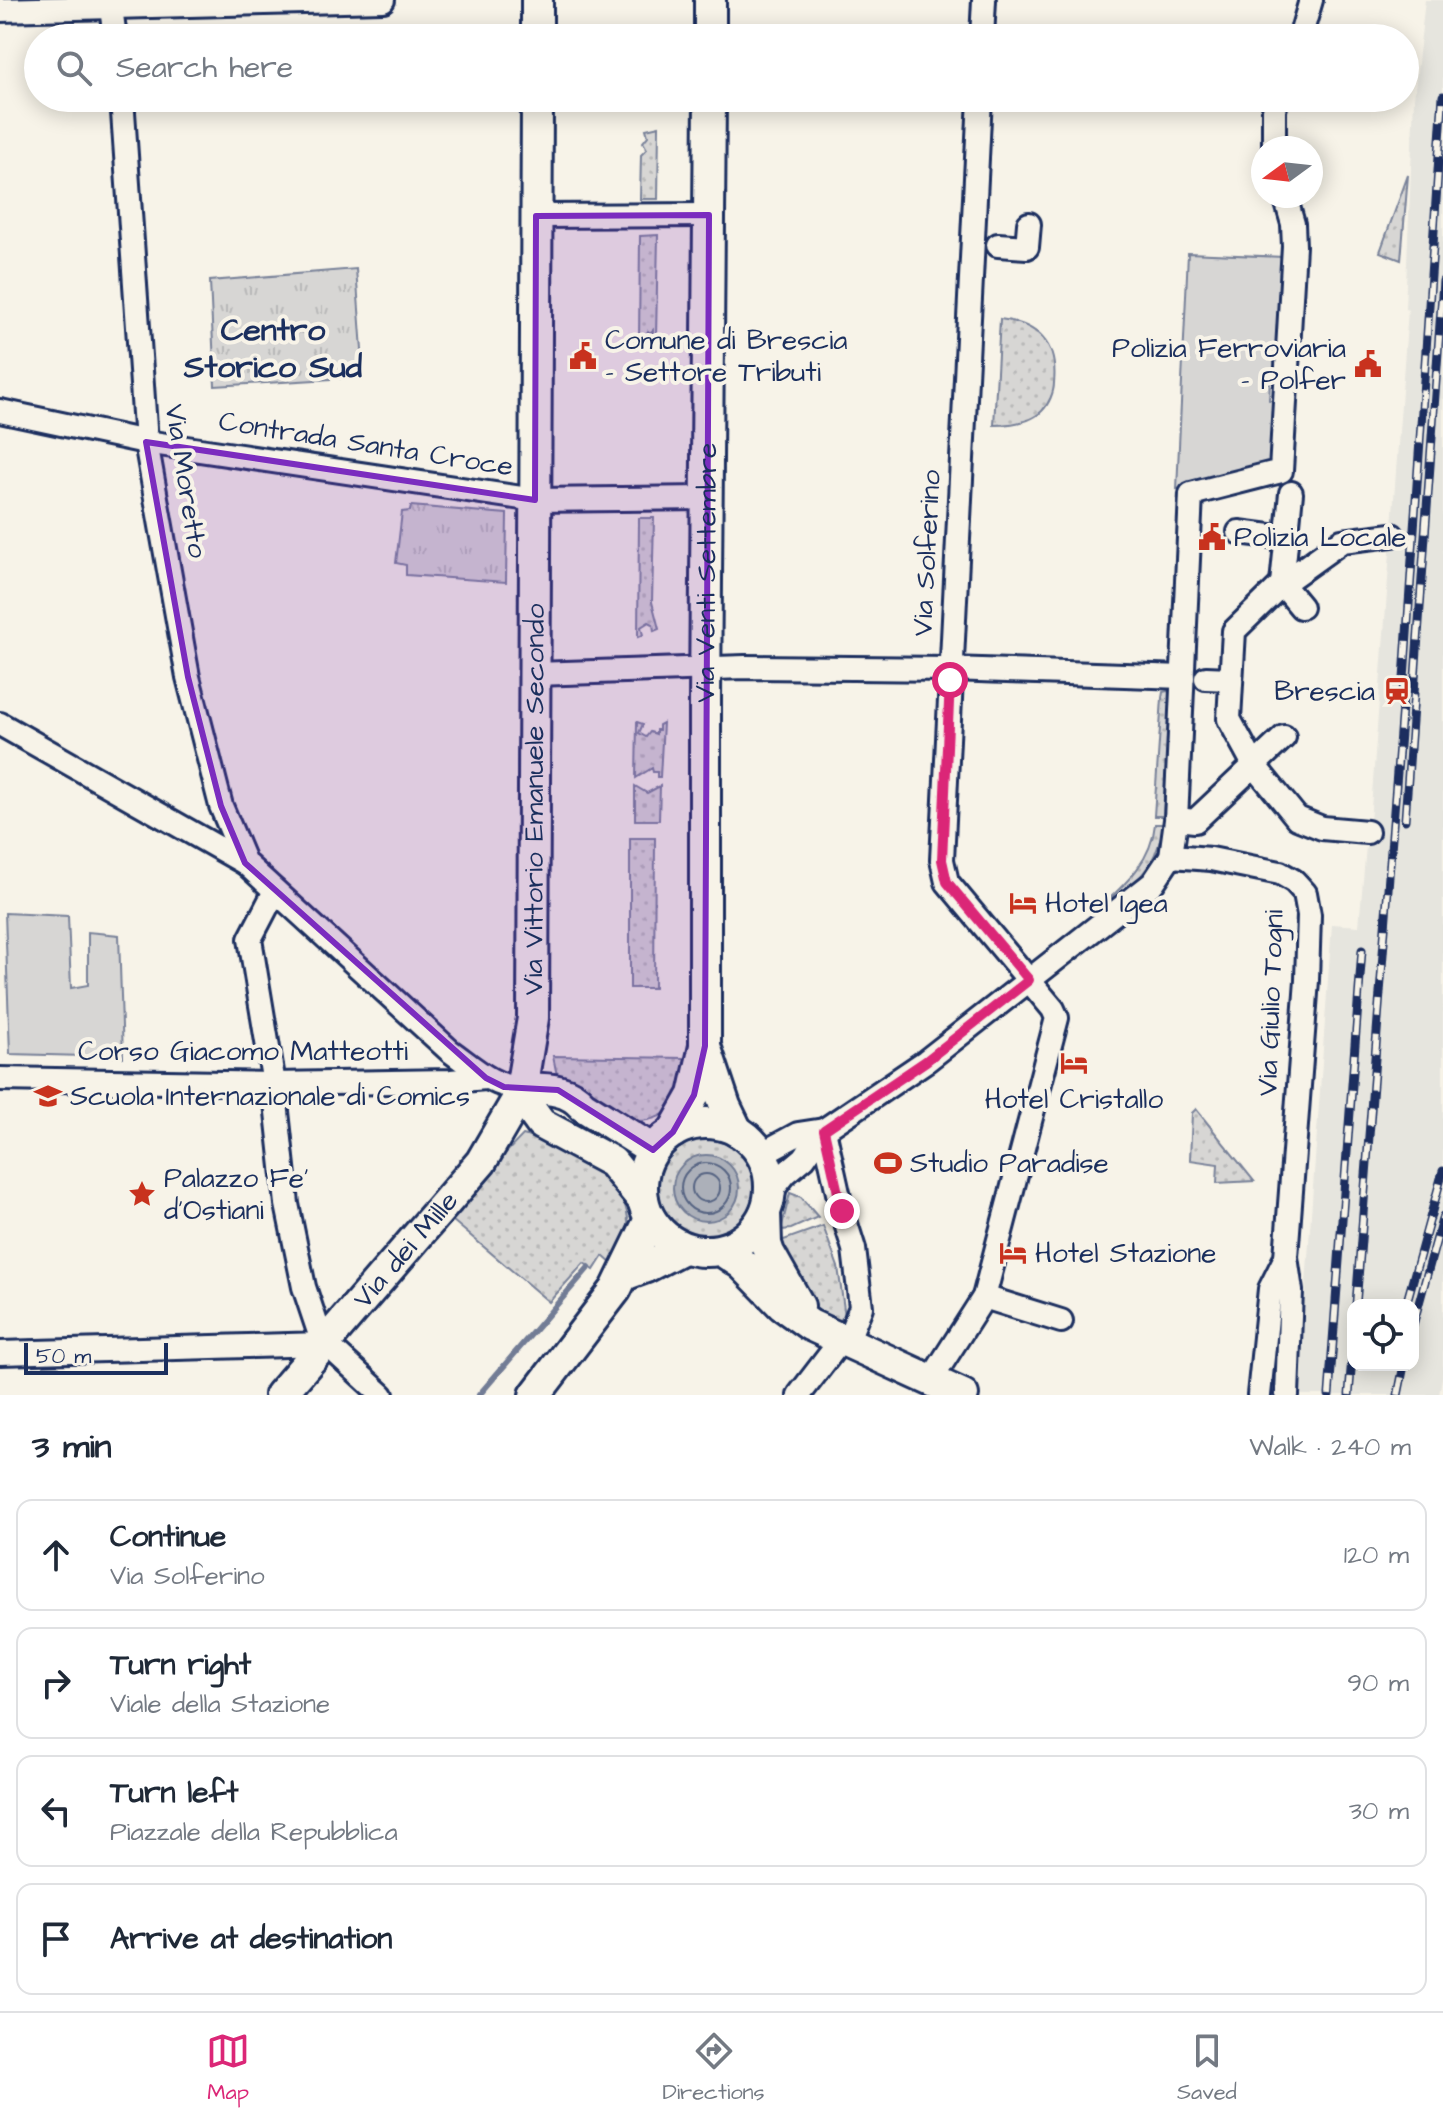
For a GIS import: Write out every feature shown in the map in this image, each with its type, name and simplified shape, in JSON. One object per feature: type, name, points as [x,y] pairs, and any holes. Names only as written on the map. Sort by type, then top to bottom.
[{"type":"main road","points":[[537,0],[537,24]]},
{"type":"main road","points":[[710,0],[710,24]]},
{"type":"main road","name":"Via Vittorio Emanuele Secondo","points":[[508,1087],[533,1030],[537,112]]},
{"type":"main road","name":"Via Venti Settembre","points":[[663,1141],[694,1095],[705,1046],[710,112]]},
{"type":"main road","name":"Via Venti Settembre","points":[[705,1046],[725,1106],[737,1131]]},
{"type":"main road","points":[[508,1087],[583,1106],[663,1141]]},
{"type":"main road","points":[[508,1087],[541,1124],[612,1162],[664,1236],[683,1248],[702,1252],[721,1250],[745,1239],[754,1231],[768,1203]]},
{"type":"main road","name":"Via dei Mille","points":[[280,1395],[328,1347],[481,1162],[508,1087]]},
{"type":"main road","points":[[535,1395],[624,1275],[646,1210],[641,1183],[645,1166],[663,1141],[685,1126],[711,1123],[737,1131],[751,1141],[761,1154],[768,1168],[766,1244],[810,1325]]},
{"type":"main road","points":[[624,1275],[683,1248]]},
{"type":"main road","points":[[721,1250],[742,1264],[782,1305],[810,1325],[963,1395]]},
{"type":"street","points":[[0,10],[110,3],[383,0]]},
{"type":"street","points":[[983,24],[984,0]]},
{"type":"street","points":[[1304,24],[1311,0]]},
{"type":"street","points":[[110,3],[113,24]]},
{"type":"street","name":"Via Moretto","points":[[123,112],[146,442],[188,677],[221,806],[245,863]]},
{"type":"street","name":"Via Solferino","points":[[979,112],[942,860],[947,882],[1053,1009],[1057,1018],[984,1297]]},
{"type":"street","points":[[1274,112],[1274,136]]},
{"type":"street","points":[[768,1203],[786,1173],[804,1158],[824,1130],[926,1061],[1153,883],[1171,856],[1176,820],[1191,494],[1281,471],[1294,246],[1288,208]]},
{"type":"street","points":[[536,216],[709,215]]},
{"type":"street","points":[[998,245],[1027,247],[1029,224]]},
{"type":"street","name":"Contrada Santa Croce","points":[[0,411],[146,442],[535,500]]},
{"type":"street","points":[[1291,493],[1282,584],[1301,607]]},
{"type":"street","points":[[535,500],[706,498]]},
{"type":"street","points":[[1239,532],[1286,538]]},
{"type":"street","points":[[1367,832],[1322,828],[1297,818],[1254,765],[1229,719],[1234,631],[1282,584],[1342,541],[1392,535]]},
{"type":"street","points":[[535,674],[706,668],[951,669],[1183,677]]},
{"type":"street","points":[[1206,678],[1230,679]]},
{"type":"street","points":[[0,724],[245,863],[445,1046],[508,1087]]},
{"type":"street","points":[[1186,820],[1195,821],[1284,737]]},
{"type":"street","name":"Via Giulio Togni","points":[[1171,856],[1211,859],[1280,873],[1294,881],[1305,893],[1309,915],[1307,980],[1286,1257],[1291,1291],[1287,1395]]},
{"type":"street","points":[[275,891],[250,939],[274,1084],[287,1204],[304,1287],[328,1347],[382,1395]]},
{"type":"street","name":"Corso Giacomo Matteotti","points":[[0,1079],[274,1084],[451,1081],[508,1087]]},
{"type":"street","points":[[761,1154],[798,1134],[824,1130]]},
{"type":"street","points":[[799,1395],[842,1339],[851,1332],[861,1307],[854,1249],[824,1130]]},
{"type":"street","name":"Via Giulio Togni","points":[[1259,1395],[1270,1289],[1286,1257]]},
{"type":"street","points":[[931,1380],[984,1297],[1061,1321]]},
{"type":"street","points":[[0,1353],[328,1347]]},
{"type":"highlighted area","points":[[709,215],[705,1046],[694,1095],[673,1132],[653,1150],[558,1090],[504,1087],[486,1078],[245,863],[221,806],[188,677],[146,442],[535,500],[536,216]]},
{"type":"shaded area","points":[[1425,0],[1443,0],[1443,1373],[1439,1395],[1298,1395],[1332,924],[1359,926],[1370,822],[1408,310],[1405,309],[1413,112],[1419,112],[1419,53]]},
{"type":"green space","points":[[659,126],[658,199],[640,199],[641,155],[647,149],[643,142],[648,136],[646,129]]},
{"type":"green space","points":[[1408,175],[1401,260],[1380,252]]},
{"type":"green space","points":[[658,235],[656,337],[653,330],[648,331],[646,335],[641,335],[642,341],[639,343],[640,236]]},
{"type":"green space","points":[[1188,253],[1284,257],[1277,382],[1270,382],[1269,400],[1276,401],[1272,465],[1177,489]]},
{"type":"green space","points":[[356,269],[364,377],[215,386],[210,281]]},
{"type":"green space","points":[[1000,319],[1025,325],[1043,338],[1053,357],[1054,383],[1049,401],[1037,415],[1019,422],[994,425]]},
{"type":"green space","points":[[411,506],[507,514],[506,582],[406,575],[406,565],[396,563],[402,512],[410,511]]},
{"type":"green space","points":[[639,518],[654,518],[652,602],[659,629],[654,631],[653,624],[649,622],[641,627],[643,635],[638,637]]},
{"type":"green space","points":[[1167,691],[1171,698],[1163,816],[1154,816],[1162,698],[1163,692]]},
{"type":"green space","points":[[637,722],[643,724],[639,733],[646,737],[650,732],[656,734],[663,723],[660,777],[652,768],[636,778]]},
{"type":"green space","points":[[635,786],[647,793],[660,786],[659,820],[635,820]]},
{"type":"green space","points":[[1155,824],[1163,824],[1155,854],[1147,867],[1128,889],[1092,919],[1090,917],[1132,876],[1140,864],[1152,839]]},
{"type":"green space","points":[[630,838],[655,838],[654,988],[630,988]]},
{"type":"green space","points":[[5,913],[68,916],[71,988],[88,985],[88,932],[119,935],[123,1057],[10,1054]]},
{"type":"green space","points":[[553,1056],[686,1058],[683,1082],[669,1110],[650,1120],[636,1121],[563,1084]]},
{"type":"green space","points":[[1196,1109],[1254,1181],[1217,1183],[1218,1164],[1190,1160],[1192,1113]]},
{"type":"green space","points":[[523,1135],[595,1171],[616,1190],[627,1215],[626,1239],[612,1264],[603,1256],[594,1270],[584,1263],[549,1302],[446,1215]]},
{"type":"green space","points":[[697,1139],[725,1144],[743,1157],[752,1175],[753,1196],[746,1215],[733,1230],[714,1238],[681,1231],[667,1219],[658,1199],[656,1188],[662,1167],[686,1144]],"holes":[[[699,1156],[720,1159],[717,1219],[696,1219],[679,1207],[677,1183],[680,1170]]]},
{"type":"green space","points":[[790,1193],[801,1197],[818,1217],[781,1230]]},
{"type":"green space","points":[[823,1226],[838,1267],[845,1316],[835,1323],[815,1313],[778,1242]]},
{"type":"water","points":[[706,1155],[729,1165],[739,1188],[729,1211],[706,1221],[683,1211],[673,1188],[683,1165]]},
{"type":"waterway","points":[[479,1395],[589,1267]]},
{"type":"railway","points":[[1356,1299],[1403,694],[1443,96]]},
{"type":"railway","points":[[1405,820],[1443,281]]},
{"type":"railway","points":[[1329,1395],[1362,950]]},
{"type":"railway","points":[[1408,1299],[1443,1171]]},
{"type":"railway","points":[[1419,1303],[1443,1216]]},
{"type":"railway","points":[[1349,1395],[1351,1371]]},
{"type":"railway","points":[[1398,1395],[1403,1371]]},
{"type":"place","name":"Comune di Brescia - Settore Tributi","points":[[583,356]]},
{"type":"place","name":"Polizia Ferroviaria - Polfer","points":[[1368,364]]},
{"type":"place","name":"Polizia Locale","points":[[1212,537]]},
{"type":"place","name":"Brescia","points":[[1397,691]]},
{"type":"place","name":"Hotel Igea","points":[[1023,903]]},
{"type":"place","name":"Hotel Cristallo","points":[[1074,1063]]},
{"type":"place","name":"Scuola Internazionale di Comics","points":[[48,1096]]},
{"type":"place","name":"Studio Paradise","points":[[888,1163]]},
{"type":"place","name":"Palazzo Fe' d'Ostiani","points":[[142,1194]]},
{"type":"place","name":"Hotel Stazione","points":[[1013,1253]]},
{"type":"district","name":"Centro Storico Sud","points":[[273,348]]},
{"type":"route","points":[[842,1211],[824,1130],[926,1061],[1029,980],[947,882],[942,860],[950,680]]}]
